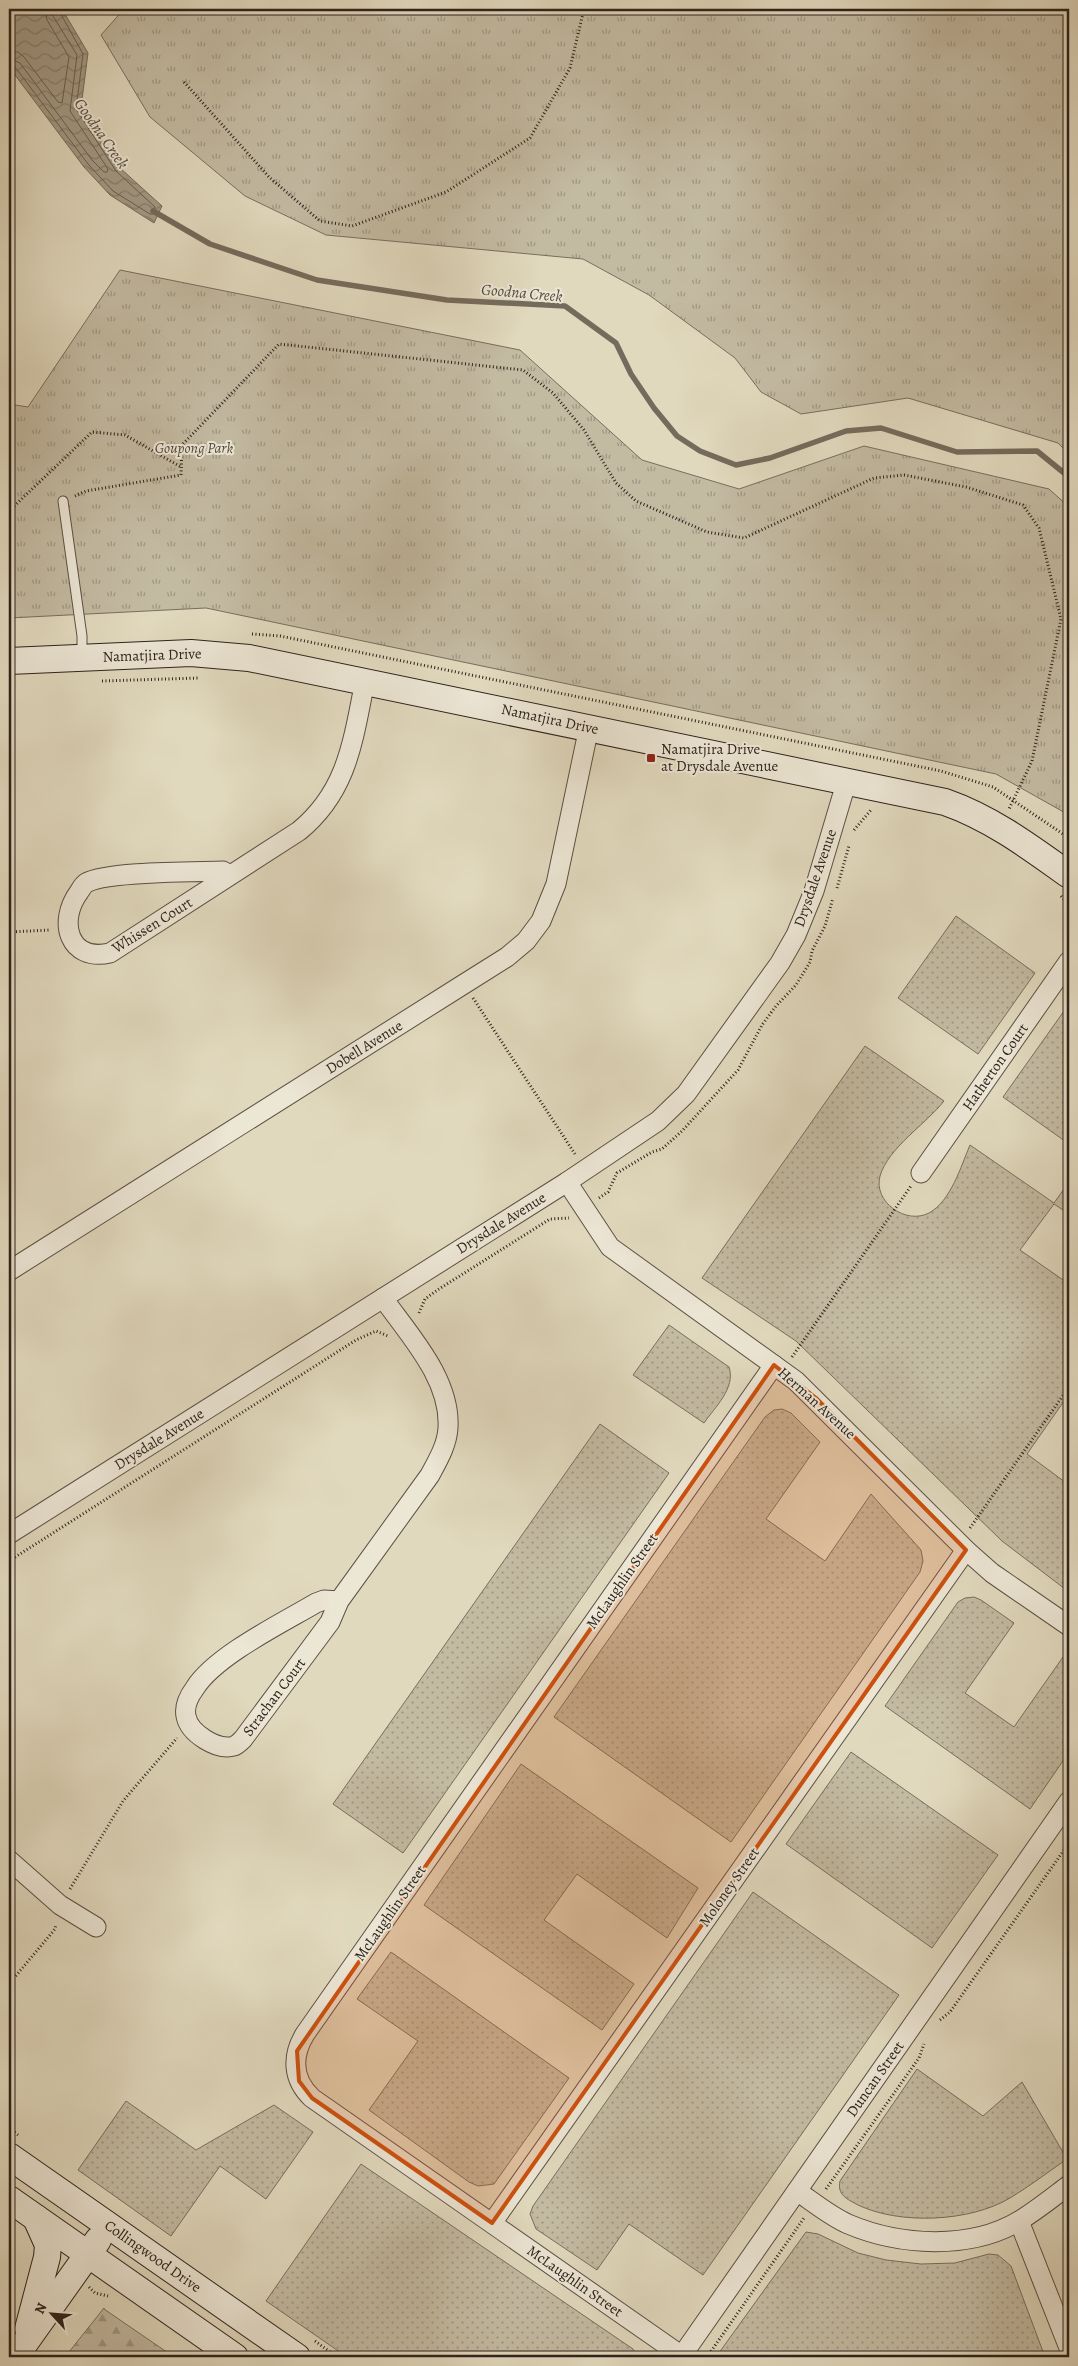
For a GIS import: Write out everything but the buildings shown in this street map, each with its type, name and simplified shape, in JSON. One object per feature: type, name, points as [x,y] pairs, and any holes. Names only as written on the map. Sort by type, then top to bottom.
[{"type":"street","name":"Namatjira Drive","points":[[13,673],[82,658],[191,653],[222,654],[365,681],[589,727],[843,792],[945,802],[970,811],[999,827],[1064,884]]},
{"type":"street","name":"Whissen Court","points":[[230,875],[223,871],[102,878],[85,883],[74,898],[69,913],[68,929],[74,945],[85,953],[98,956],[110,953],[299,831],[312,821],[339,783],[350,755],[365,681]]},
{"type":"street","name":"Dobell Avenue","points":[[9,1271],[464,984],[520,946],[541,921],[556,884],[589,727]]},
{"type":"street","name":"Drysdale Avenue","points":[[9,1534],[567,1182],[658,1121],[686,1094],[776,969],[796,935],[814,891],[843,792]]},
{"type":"street","name":"Hatherton Court","points":[[920,1173],[1069,961]]},
{"type":"street","name":"Herman Avenue","points":[[567,1182],[610,1247],[774,1365],[816,1398],[966,1550],[992,1573],[1069,1626]]},
{"type":"street","name":"Strachan Court","points":[[189,1724],[203,1737],[215,1744],[234,1746],[243,1739],[330,1622],[339,1601],[430,1475],[442,1453],[448,1429],[446,1405],[436,1376],[383,1298]]},
{"type":"street","name":"McLaughlin Street","points":[[681,2357],[312,2098],[299,2081],[295,2069],[297,2051],[311,2026],[774,1365]]},
{"type":"street","name":"Moloney Street","points":[[492,2223],[966,1550]]},
{"type":"street","points":[[189,1724],[185,1710],[188,1700],[207,1672],[227,1657],[316,1603],[324,1600],[339,1601]]},
{"type":"street","name":"Duncan Street","points":[[681,2357],[1069,1801]]},
{"type":"street","points":[[9,1860],[60,1906],[96,1927]]},
{"type":"street","name":"Collingwood Drive","points":[[9,2156],[297,2357]]},
{"type":"street","points":[[797,2191],[847,2223],[872,2232],[928,2242],[957,2240],[987,2234],[1018,2221],[1069,2185]]},
{"type":"street","points":[[9,2199],[235,2357]]},
{"type":"street","points":[[19,2351],[47,2257],[48,2245],[36,2218]]},
{"type":"street","points":[[1018,2221],[1069,2348]]},
{"type":"street","points":[[19,2351],[109,2226]]},
{"type":"lane","points":[[62,501],[82,636],[82,658]]},
{"type":"path","points":[[184,82],[269,177],[320,221],[352,226],[446,192],[530,138],[570,68],[584,9]]},
{"type":"path","points":[[794,9],[818,12]]},
{"type":"path","points":[[62,501],[86,491],[181,475],[182,445],[279,344],[523,370],[553,393],[584,430],[616,483],[636,501],[707,532],[744,538],[874,478],[904,475],[966,487],[1023,505],[1039,528],[1061,619],[1032,761],[999,827]]},
{"type":"path","points":[[9,511],[92,432],[125,435],[181,467]]},
{"type":"path","points":[[9,686],[13,673]]},
{"type":"path","points":[[97,682],[204,678]]},
{"type":"path","points":[[843,792],[880,812]]},
{"type":"path","points":[[1064,884],[1069,904]]},
{"type":"path","points":[[9,932],[68,929]]},
{"type":"path","points":[[464,984],[584,1169]]},
{"type":"path","points":[[774,1365],[792,1357],[920,1173]]},
{"type":"path","points":[[966,1550],[968,1529],[1069,1388]]},
{"type":"path","points":[[9,1984],[55,1929],[60,1906],[123,1801],[189,1724]]},
{"type":"path","points":[[935,2028],[940,2020],[950,2012],[1069,1843]]},
{"type":"path","points":[[707,2357],[919,2058],[924,2044],[930,2036]]},
{"type":"path","points":[[93,2290],[95,2293],[112,2297]]},
{"type":"highlighted area","points":[[774,1365],[816,1398],[966,1550],[492,2223],[312,2098],[299,2081],[297,2051]]},
{"type":"green space","points":[[124,9],[1069,9],[1069,454],[1058,443],[908,398],[801,414],[761,392],[735,358],[649,295],[583,259],[326,235],[245,196],[150,117],[101,35]]},
{"type":"green space","name":"Goupong Park","points":[[120,270],[520,350],[642,460],[739,489],[864,446],[1049,489],[1069,507],[1069,815],[996,774],[206,608],[9,618],[9,404],[28,407]]},
{"type":"green space","points":[[956,916],[1035,973],[978,1054],[898,998]]},
{"type":"green space","points":[[1069,1004],[1069,1144],[1003,1097]]},
{"type":"green space","points":[[865,1046],[944,1101],[899,1146],[884,1166],[879,1186],[881,1194],[893,1209],[911,1216],[920,1216],[929,1213],[937,1207],[949,1192],[970,1145],[1054,1203],[1069,1182],[1069,1214],[1054,1204],[1020,1250],[1069,1284],[1069,1394],[1027,1454],[1069,1485],[1069,1592],[1002,1541],[796,1341],[702,1278]]},
{"type":"green space","points":[[669,1325],[729,1367],[730,1382],[727,1390],[704,1423],[633,1375]]},
{"type":"green space","points":[[782,1409],[791,1413],[820,1442],[766,1519],[825,1561],[871,1494],[921,1550],[923,1561],[920,1572],[731,1842],[554,1717],[765,1417],[774,1410]]},
{"type":"green space","points":[[600,1424],[669,1473],[403,1853],[333,1804]]},
{"type":"green space","points":[[974,1597],[1014,1623],[965,1693],[1014,1727],[1063,1657],[1069,1661],[1069,1752],[1030,1809],[885,1706],[958,1602],[965,1598]]},
{"type":"green space","points":[[851,1752],[998,1855],[932,1948],[786,1844]]},
{"type":"green space","points":[[521,1764],[698,1888],[667,1938],[577,1874],[544,1920],[634,1984],[602,2030],[424,1905]]},
{"type":"green space","points":[[753,1892],[899,1995],[703,2275],[629,2224],[597,2270],[536,2229],[530,2214],[533,2206]]},
{"type":"green space","points":[[391,1952],[569,2078],[494,2184],[478,2186],[469,2182],[369,2110],[418,2041],[357,1999]]},
{"type":"green space","points":[[917,2069],[983,2116],[1022,2082],[1067,2159],[1010,2198],[994,2206],[955,2216],[914,2218],[894,2216],[850,2201],[841,2193],[840,2181]]},
{"type":"green space","points":[[126,2101],[196,2150],[274,2105],[313,2132],[266,2199],[220,2166],[171,2236],[78,2170]]},
{"type":"green space","points":[[361,2164],[633,2349],[637,2357],[347,2357],[266,2301]]},
{"type":"green space","points":[[806,2232],[818,2234],[858,2253],[886,2260],[921,2264],[955,2263],[989,2254],[998,2255],[1011,2266],[1045,2357],[716,2357]]},
{"type":"green space","points":[[104,2309],[174,2357],[65,2357]]},
{"type":"water","points":[[9,9],[62,9],[88,53],[81,107],[120,168],[162,206],[154,223],[110,195],[84,167],[9,67]]},
{"type":"waterway","name":"Goodna Creek","points":[[153,211],[210,244],[317,280],[447,300],[565,306],[616,343],[631,374],[654,408],[677,436],[700,451],[736,465],[770,458],[846,431],[881,428],[957,452],[1037,451],[1069,477]]},
{"type":"place","name":"Namatjira Drive at Drysdale Avenue","points":[[651,758]]}]
